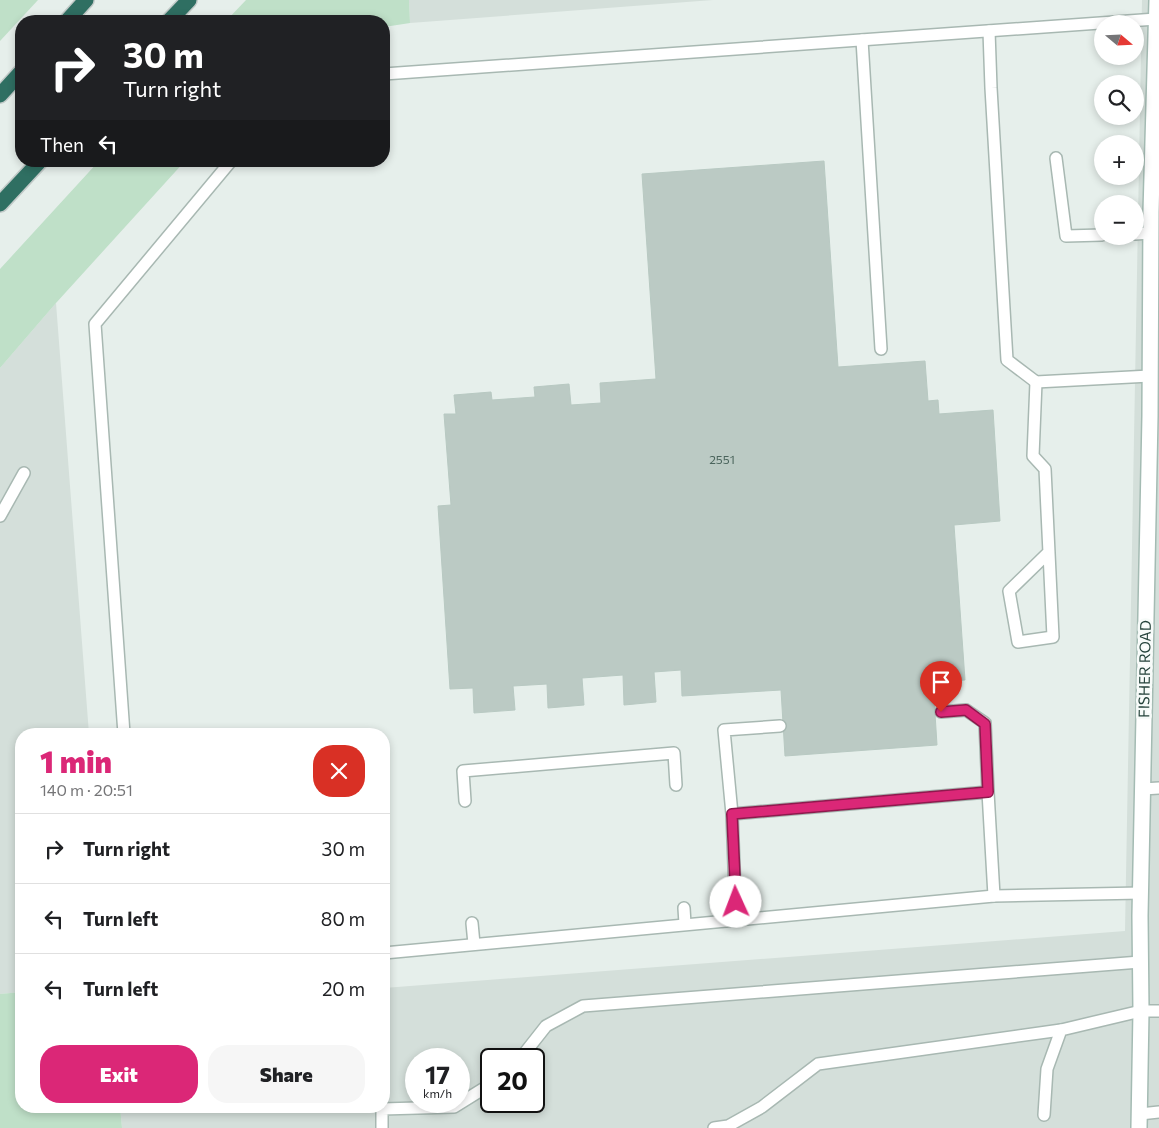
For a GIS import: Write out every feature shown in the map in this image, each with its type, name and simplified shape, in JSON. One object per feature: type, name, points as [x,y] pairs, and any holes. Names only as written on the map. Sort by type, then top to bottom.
[{"type":"highway","points":[[72,15],[86,0]]},
{"type":"highway","points":[[175,15],[189,0]]},
{"type":"highway","points":[[0,95],[15,79]]},
{"type":"highway","points":[[0,204],[34,167]]},
{"type":"main road","name":"FISHER ROAD","points":[[1139,1121],[1142,789],[1154,416],[1150,376],[1151,233],[1156,140],[1157,0]]},
{"type":"lane","points":[[390,74],[1156,19]]},
{"type":"lane","points":[[989,31],[1007,360],[1036,382],[1150,376]]},
{"type":"lane","points":[[862,40],[882,349]]},
{"type":"lane","points":[[1056,158],[1066,236],[1094,236]]},
{"type":"lane","points":[[124,728],[95,324],[226,167]]},
{"type":"lane","points":[[1144,233],[1151,233]]},
{"type":"lane","points":[[1036,382],[1033,456],[1045,469],[1053,637],[1018,642],[1009,591],[1048,552]]},
{"type":"lane","points":[[0,516],[24,473]]},
{"type":"lane","points":[[941,712],[966,710],[985,724],[994,896]]},
{"type":"lane","points":[[736,920],[732,814],[724,730],[780,726]]},
{"type":"lane","points":[[465,801],[463,771],[674,753],[676,785]]},
{"type":"lane","points":[[1142,789],[1159,788]]},
{"type":"lane","points":[[732,814],[988,792]]},
{"type":"lane","points":[[390,952],[994,896],[1141,893]]},
{"type":"lane","points":[[684,908],[685,924]]},
{"type":"lane","points":[[472,923],[474,944]]},
{"type":"lane","points":[[529,1048],[546,1026],[583,1006],[1140,962]]},
{"type":"lane","points":[[714,1128],[728,1126],[762,1107],[818,1064],[1061,1030],[1141,1012],[1159,1011]]},
{"type":"lane","points":[[1044,1115],[1047,1070],[1061,1030]]},
{"type":"lane","points":[[390,1109],[454,1107],[480,1091]]},
{"type":"lane","points":[[1139,1121],[1159,1112]]},
{"type":"lane","points":[[382,1113],[382,1128]]},
{"type":"shaded area","points":[[409,0],[713,0],[410,23]]},
{"type":"shaded area","points":[[1142,0],[1159,0],[1159,1128],[122,1128],[121,1113],[390,1113],[390,988],[1125,931],[1138,245],[1144,245],[1144,195],[1138,195],[1139,185],[1144,185],[1144,135],[1140,135],[1140,125],[1144,125],[1144,75],[1141,75],[1141,65],[1144,65],[1144,15],[1142,15]]},
{"type":"shaded area","points":[[56,303],[89,728],[15,728],[15,993],[0,994],[0,368]]},
{"type":"green space","points":[[0,0],[38,0],[24,15],[15,15],[15,25],[0,41]]},
{"type":"green space","points":[[246,0],[409,0],[410,23],[390,26],[390,15],[232,15]]},
{"type":"green space","points":[[94,167],[180,167],[56,303],[0,368],[0,269]]},
{"type":"green space","points":[[15,993],[15,1113],[121,1113],[122,1128],[0,1128],[0,994]]},
{"type":"building","points":[[824,161],[838,367],[925,361],[928,401],[938,400],[939,414],[993,410],[1000,521],[954,525],[965,680],[933,682],[937,745],[785,756],[781,690],[682,696],[681,670],[654,672],[656,702],[624,705],[623,675],[582,678],[584,705],[548,708],[547,684],[513,686],[515,710],[474,713],[473,688],[450,689],[438,506],[451,505],[444,414],[456,414],[454,395],[491,392],[492,400],[535,397],[534,387],[569,384],[571,405],[601,403],[600,383],[656,379],[642,174]]},
{"type":"route","points":[[736,902],[732,814],[988,792],[985,724],[966,710],[941,712]]}]
